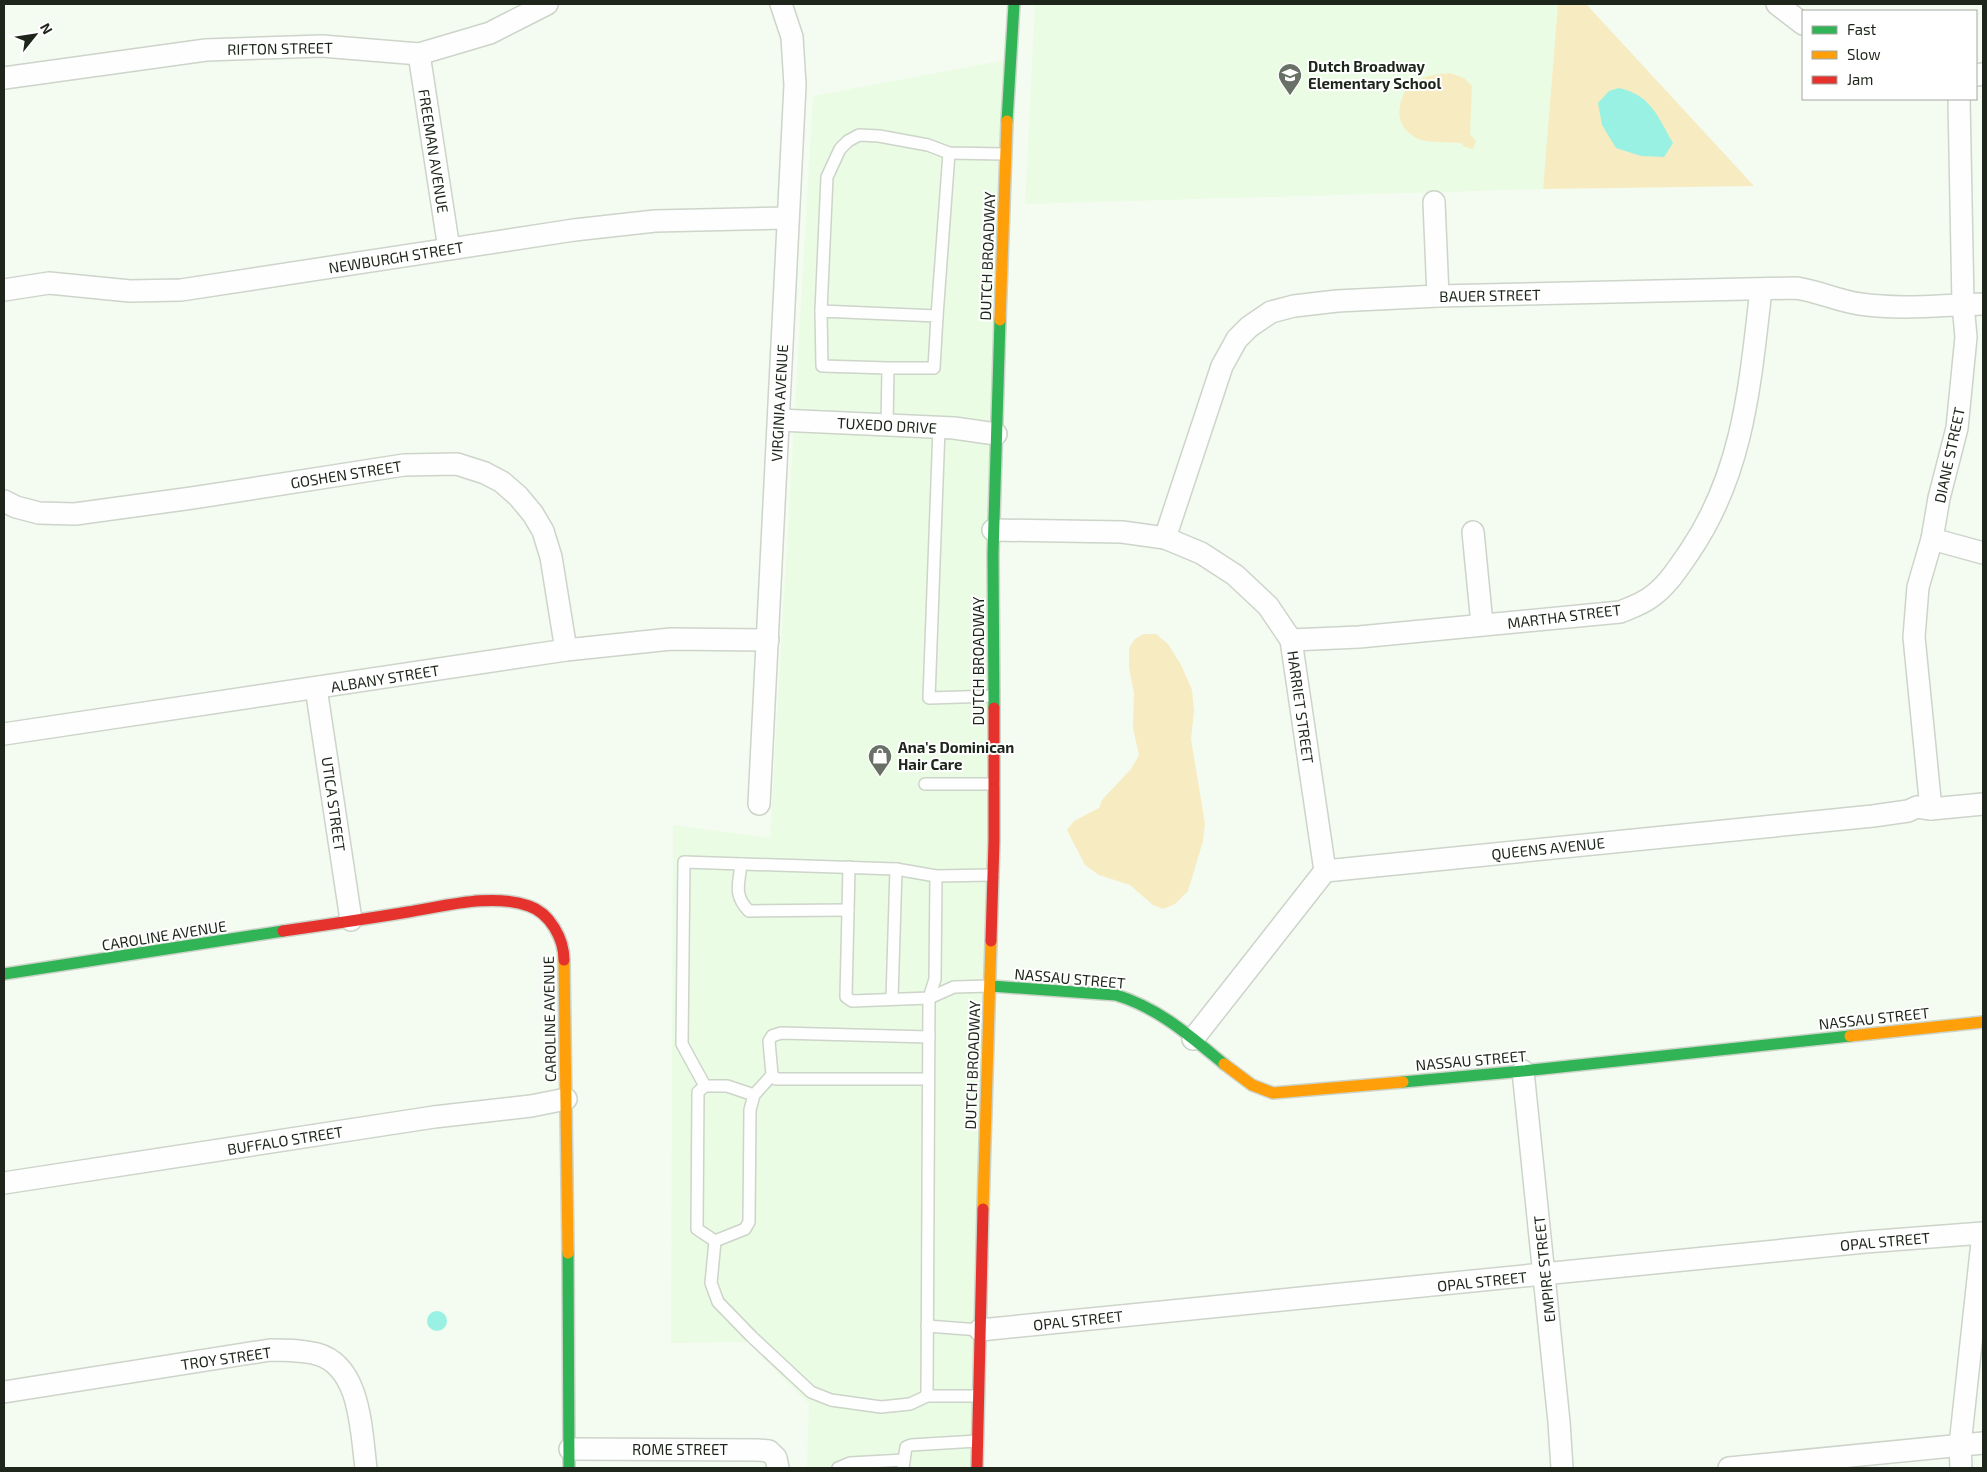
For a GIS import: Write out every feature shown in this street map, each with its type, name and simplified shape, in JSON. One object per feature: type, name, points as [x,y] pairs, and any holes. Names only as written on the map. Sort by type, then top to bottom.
[{"type":"street","name":"RIFTON STREET","points":[[4,78],[206,50],[322,46],[419,54],[490,33],[548,4]]},
{"type":"street","name":"VIRGINIA AVENUE","points":[[758,804],[768,640],[795,85],[792,37],[781,4]]},
{"type":"street","name":"DUTCH BROADWAY","points":[[977,1468],[993,875],[993,530],[1006,154],[1014,4]]},
{"type":"street","points":[[1777,4],[1802,23]]},
{"type":"street","name":"FREEMAN AVENUE","points":[[419,54],[449,250]]},
{"type":"street","name":"DIANE STREET","points":[[1931,809],[1914,636],[1918,586],[1932,539],[1939,498],[1957,428],[1966,337],[1973,304],[1959,100]]},
{"type":"street","points":[[1434,202],[1438,296]]},
{"type":"street","name":"NEWBURGH STREET","points":[[4,290],[49,283],[130,291],[181,290],[574,230],[655,220],[788,218]]},
{"type":"street","name":"BAUER STREET","points":[[1165,538],[1222,366],[1237,339],[1249,327],[1271,312],[1294,306],[1337,301],[1438,296],[1796,288],[1810,290],[1858,304],[1886,307],[1973,304]]},
{"type":"street","name":"MARTHA STREET","points":[[1291,640],[1359,637],[1620,612],[1650,598],[1670,580],[1706,527],[1721,496],[1735,457],[1748,400],[1761,290]]},
{"type":"street","name":"TUXEDO DRIVE","points":[[779,420],[939,428],[996,434]]},
{"type":"street","name":"GOSHEN STREET","points":[[4,501],[16,507],[39,513],[75,514],[404,465],[457,464],[485,473],[502,482],[518,496],[538,522],[543,531],[551,557],[566,650]]},
{"type":"street","name":"HARRIET STREET","points":[[993,530],[1122,532],[1165,538],[1202,553],[1235,575],[1268,606],[1291,640],[1325,871]]},
{"type":"street","points":[[1474,532],[1482,624]]},
{"type":"street","points":[[1932,539],[1983,552]]},
{"type":"street","name":"ALBANY STREET","points":[[4,734],[566,650],[671,638],[768,640]]},
{"type":"street","name":"UTICA STREET","points":[[316,688],[351,920]]},
{"type":"street","name":"QUEENS AVENUE","points":[[1325,871],[1872,816],[1908,811],[1917,807],[1931,809],[1983,804]]},
{"type":"street","points":[[1193,1039],[1325,871]]},
{"type":"street","name":"CAROLINE AVENUE","points":[[4,974],[474,902],[500,900],[528,904],[547,916],[558,932],[564,952],[570,1459]]},
{"type":"street","name":"NASSAU STREET","points":[[991,986],[1116,995],[1131,998],[1157,1012],[1244,1080],[1266,1092],[1523,1071],[1983,1022]]},
{"type":"street","name":"EMPIRE STREET","points":[[1523,1071],[1562,1468]]},
{"type":"street","name":"BUFFALO STREET","points":[[4,1183],[434,1117],[531,1106],[566,1098]]},
{"type":"street","points":[[1961,1468],[1960,1445],[1983,1233]]},
{"type":"street","name":"OPAL STREET","points":[[980,1330],[1865,1242],[1983,1233]]},
{"type":"street","name":"TROY STREET","points":[[4,1392],[270,1350],[297,1350],[319,1354],[341,1368],[355,1394],[366,1468]]},
{"type":"street","points":[[1729,1468],[1765,1466],[1983,1443]]},
{"type":"street","name":"ROME STREET","points":[[570,1459],[758,1450],[768,1451],[776,1458],[778,1468]]},
{"type":"lane","points":[[949,153],[934,368],[822,366],[821,311],[826,177],[840,149],[848,141],[859,135],[879,136],[928,145],[949,153],[1006,154]]},
{"type":"lane","points":[[821,311],[937,316]]},
{"type":"lane","points":[[887,425],[888,368]]},
{"type":"lane","points":[[939,428],[929,698],[994,696]]},
{"type":"lane","points":[[925,784],[994,784]]},
{"type":"lane","points":[[705,1086],[682,1044],[684,862],[896,869],[936,876],[993,875]]},
{"type":"lane","points":[[741,864],[738,892],[740,901],[749,911],[848,910]]},
{"type":"lane","points":[[849,867],[846,997],[852,1001],[929,998],[954,988],[991,986]]},
{"type":"lane","points":[[892,999],[896,869]]},
{"type":"lane","points":[[927,1396],[929,998],[935,979],[936,876]]},
{"type":"lane","points":[[928,1079],[776,1079],[772,1075],[769,1041],[772,1036],[780,1033],[929,1037]]},
{"type":"lane","points":[[714,1241],[744,1229],[748,1222],[750,1110],[754,1095],[772,1075]]},
{"type":"lane","points":[[714,1241],[697,1228],[698,1092],[705,1086],[727,1086],[754,1095]]},
{"type":"lane","points":[[714,1241],[710,1283],[718,1302],[752,1337],[811,1392],[831,1400],[881,1407],[910,1404],[927,1396],[978,1396]]},
{"type":"lane","points":[[927,1326],[980,1330]]},
{"type":"lane","points":[[838,1468],[850,1462],[903,1464],[906,1447],[911,1445],[977,1441]]},
{"type":"shaded area","name":"Dutch Broadway Elementary School","points":[[1035,4],[1558,4],[1543,189],[1025,204]]},
{"type":"shaded area","points":[[1558,4],[1586,4],[1754,186],[1543,189]]},
{"type":"shaded area","points":[[1006,60],[974,1468],[807,1468],[809,1404],[748,1342],[671,1343],[673,825],[770,838],[813,96]]},
{"type":"shaded area","points":[[1450,73],[1464,78],[1472,86],[1470,134],[1476,141],[1473,149],[1465,147],[1461,143],[1433,142],[1418,139],[1408,132],[1401,122],[1400,105],[1404,93],[1411,84],[1429,76]]},
{"type":"shaded area","points":[[1144,634],[1156,634],[1168,644],[1181,665],[1192,690],[1194,711],[1191,739],[1205,824],[1203,841],[1188,891],[1175,904],[1163,909],[1153,905],[1130,885],[1099,875],[1085,865],[1067,830],[1074,821],[1099,808],[1102,800],[1131,769],[1139,755],[1133,728],[1134,693],[1129,668],[1129,648],[1135,639]]},
{"type":"water","points":[[1619,88],[1639,96],[1658,116],[1673,143],[1664,157],[1641,156],[1616,148],[1602,125],[1598,103],[1609,91]]},
{"type":"water","points":[[437,1311],[444,1314],[447,1321],[444,1328],[437,1331],[430,1328],[427,1321],[430,1314]]},
{"type":"traffic: fast","points":[[1007,121],[1014,4]]},
{"type":"traffic: fast","points":[[994,708],[993,554],[1000,320]]},
{"type":"traffic: fast","points":[[4,974],[283,931]]},
{"type":"traffic: fast","points":[[991,986],[1116,995],[1160,1015],[1186,1033],[1224,1064]]},
{"type":"traffic: fast","points":[[1403,1082],[1850,1036]]},
{"type":"traffic: fast","points":[[568,1253],[569,1468]]},
{"type":"traffic: slow","points":[[1000,320],[1007,121]]},
{"type":"traffic: slow","points":[[983,1209],[991,941]]},
{"type":"traffic: slow","points":[[564,960],[568,1253]]},
{"type":"traffic: slow","points":[[1850,1036],[1983,1022]]},
{"type":"traffic: slow","points":[[1224,1064],[1252,1085],[1273,1093],[1403,1082]]},
{"type":"traffic: jam","points":[[991,941],[994,841],[994,708]]},
{"type":"traffic: jam","points":[[283,931],[453,904],[484,901],[515,902],[537,909],[549,921],[558,936],[564,960]]},
{"type":"traffic: jam","points":[[977,1468],[983,1209]]},
{"type":"place","name":"Dutch Broadway Elementary School","points":[[1290,96]]},
{"type":"place","name":"Ana's Dominican Hair Care","points":[[880,777]]}]
